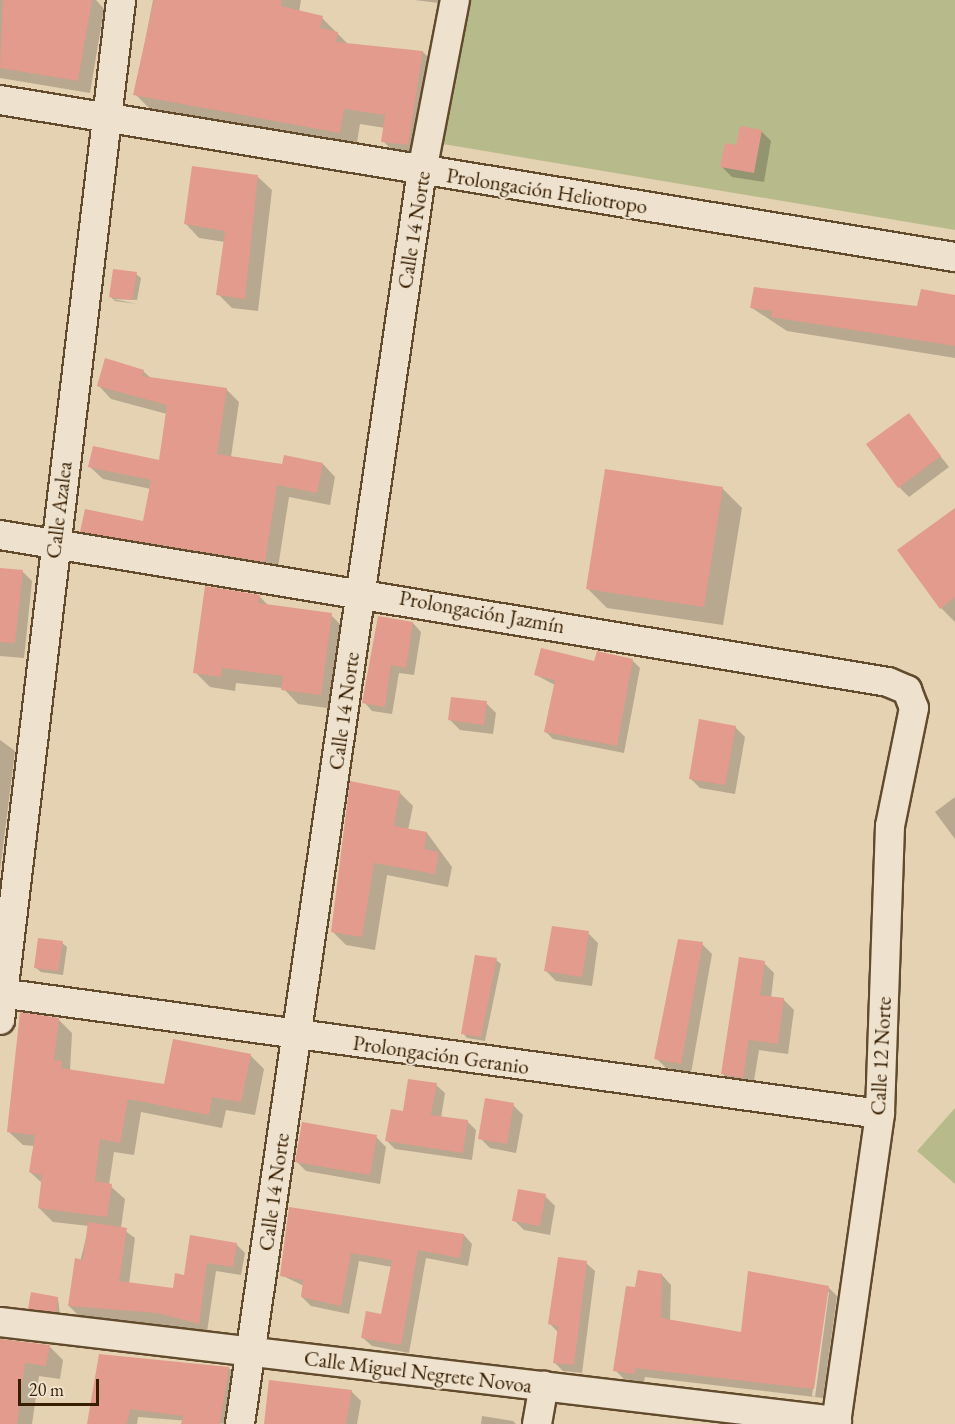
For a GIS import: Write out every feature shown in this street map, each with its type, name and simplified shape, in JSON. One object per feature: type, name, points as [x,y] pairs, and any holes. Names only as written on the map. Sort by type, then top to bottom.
[{"type":"street","name":"Calle Azalea","points":[[1,1002],[104,119],[121,0]]},
{"type":"street","name":"Calle 14 Norte","points":[[240,1424],[422,171],[455,0]]},
{"type":"street","name":"Prolongación Heliotropo","points":[[0,100],[104,119],[955,257]]},
{"type":"street","name":"Prolongación Jazmín","points":[[0,535],[56,541],[888,681],[907,690]]},
{"type":"street","name":"Calle 12 Norte","points":[[836,1423],[880,1114],[890,826],[914,708],[907,690]]},
{"type":"street","name":"Prolongación Geranio","points":[[1,1002],[297,1036],[880,1114]]},
{"type":"street","name":"Calle Miguel Negrete Novoa","points":[[0,1322],[836,1423]]},
{"type":"street","points":[[537,1424],[544,1386]]},
{"type":"green space","points":[[458,0],[955,0],[955,230],[431,142]]},
{"type":"green space","points":[[955,1108],[955,1184],[917,1151]]},
{"type":"building","points":[[3,0],[92,0],[78,81],[0,68]]},
{"type":"building","points":[[154,0],[282,0],[281,6],[323,16],[320,28],[338,32],[336,42],[423,51],[408,145],[381,142],[385,115],[344,109],[340,133],[133,95]]},
{"type":"building","points":[[740,126],[762,130],[754,173],[720,167],[725,143],[736,145]]},
{"type":"building","points":[[192,166],[258,175],[245,299],[216,295],[225,231],[184,224]]},
{"type":"building","points":[[113,269],[137,272],[132,300],[109,297]]},
{"type":"building","points":[[754,287],[917,306],[921,289],[955,295],[955,346],[771,317],[772,311],[750,308]]},
{"type":"building","points":[[105,358],[144,370],[142,376],[227,388],[217,454],[282,464],[284,455],[323,463],[317,493],[277,485],[265,562],[80,532],[85,509],[143,521],[151,480],[88,467],[93,446],[159,460],[167,405],[97,386]]},
{"type":"building","points":[[909,413],[941,456],[898,488],[866,444]]},
{"type":"building","points":[[605,469],[723,487],[704,607],[586,589]]},
{"type":"building","points":[[955,508],[955,597],[940,609],[897,550]]},
{"type":"building","points":[[0,568],[23,570],[15,643],[0,642]]},
{"type":"building","points":[[205,586],[260,595],[258,603],[332,613],[321,695],[281,690],[283,676],[222,668],[221,677],[193,673]]},
{"type":"building","points":[[378,616],[413,622],[406,668],[391,665],[385,707],[362,703]]},
{"type":"building","points":[[541,648],[594,661],[597,651],[633,659],[617,746],[544,732],[555,680],[534,675]]},
{"type":"building","points":[[451,697],[487,701],[484,725],[448,720]]},
{"type":"building","points":[[699,719],[736,726],[725,785],[689,779]]},
{"type":"building","points":[[350,781],[400,791],[394,826],[427,832],[424,849],[439,852],[435,874],[374,863],[362,937],[331,932]]},
{"type":"building","points":[[552,926],[589,931],[582,977],[544,971]]},
{"type":"building","points":[[38,938],[63,941],[58,971],[34,968]]},
{"type":"building","points":[[678,939],[703,942],[681,1064],[654,1059]]},
{"type":"building","points":[[475,955],[497,958],[481,1037],[461,1034]]},
{"type":"building","points":[[739,957],[765,961],[760,995],[784,998],[778,1044],[749,1040],[743,1078],[721,1074]]},
{"type":"building","points":[[20,1012],[59,1018],[54,1060],[62,1061],[61,1068],[164,1084],[173,1039],[251,1054],[241,1102],[212,1097],[209,1115],[128,1099],[120,1143],[100,1139],[95,1181],[112,1184],[107,1217],[38,1208],[42,1175],[29,1172],[35,1135],[7,1132]]},
{"type":"building","points":[[408,1079],[437,1083],[431,1115],[468,1120],[463,1153],[385,1141],[391,1109],[403,1111]]},
{"type":"building","points":[[485,1098],[514,1103],[507,1144],[478,1139]]},
{"type":"building","points":[[302,1122],[377,1135],[370,1175],[295,1162]]},
{"type":"building","points":[[518,1189],[546,1194],[540,1226],[512,1221]]},
{"type":"building","points":[[289,1207],[464,1234],[460,1258],[418,1250],[401,1345],[361,1338],[366,1311],[381,1314],[392,1260],[351,1253],[341,1306],[301,1297],[303,1280],[280,1276]]},
{"type":"building","points":[[88,1222],[127,1228],[119,1281],[173,1288],[175,1273],[184,1275],[190,1235],[237,1243],[233,1267],[207,1263],[199,1324],[157,1313],[68,1306],[75,1258],[83,1260]]},
{"type":"building","points":[[558,1257],[587,1261],[574,1365],[553,1363],[558,1326],[548,1324]]},
{"type":"building","points":[[638,1270],[662,1274],[661,1318],[741,1332],[748,1271],[829,1286],[814,1389],[635,1368],[635,1374],[613,1371],[626,1286],[635,1287]]},
{"type":"building","points":[[31,1292],[58,1297],[56,1312],[28,1309]]},
{"type":"building","points":[[0,1339],[50,1345],[46,1366],[25,1363],[17,1424],[0,1424]]},
{"type":"building","points":[[99,1354],[229,1367],[220,1424],[181,1424],[183,1416],[130,1409],[127,1424],[87,1424]]},
{"type":"building","points":[[269,1380],[352,1390],[346,1424],[264,1424]]}]
